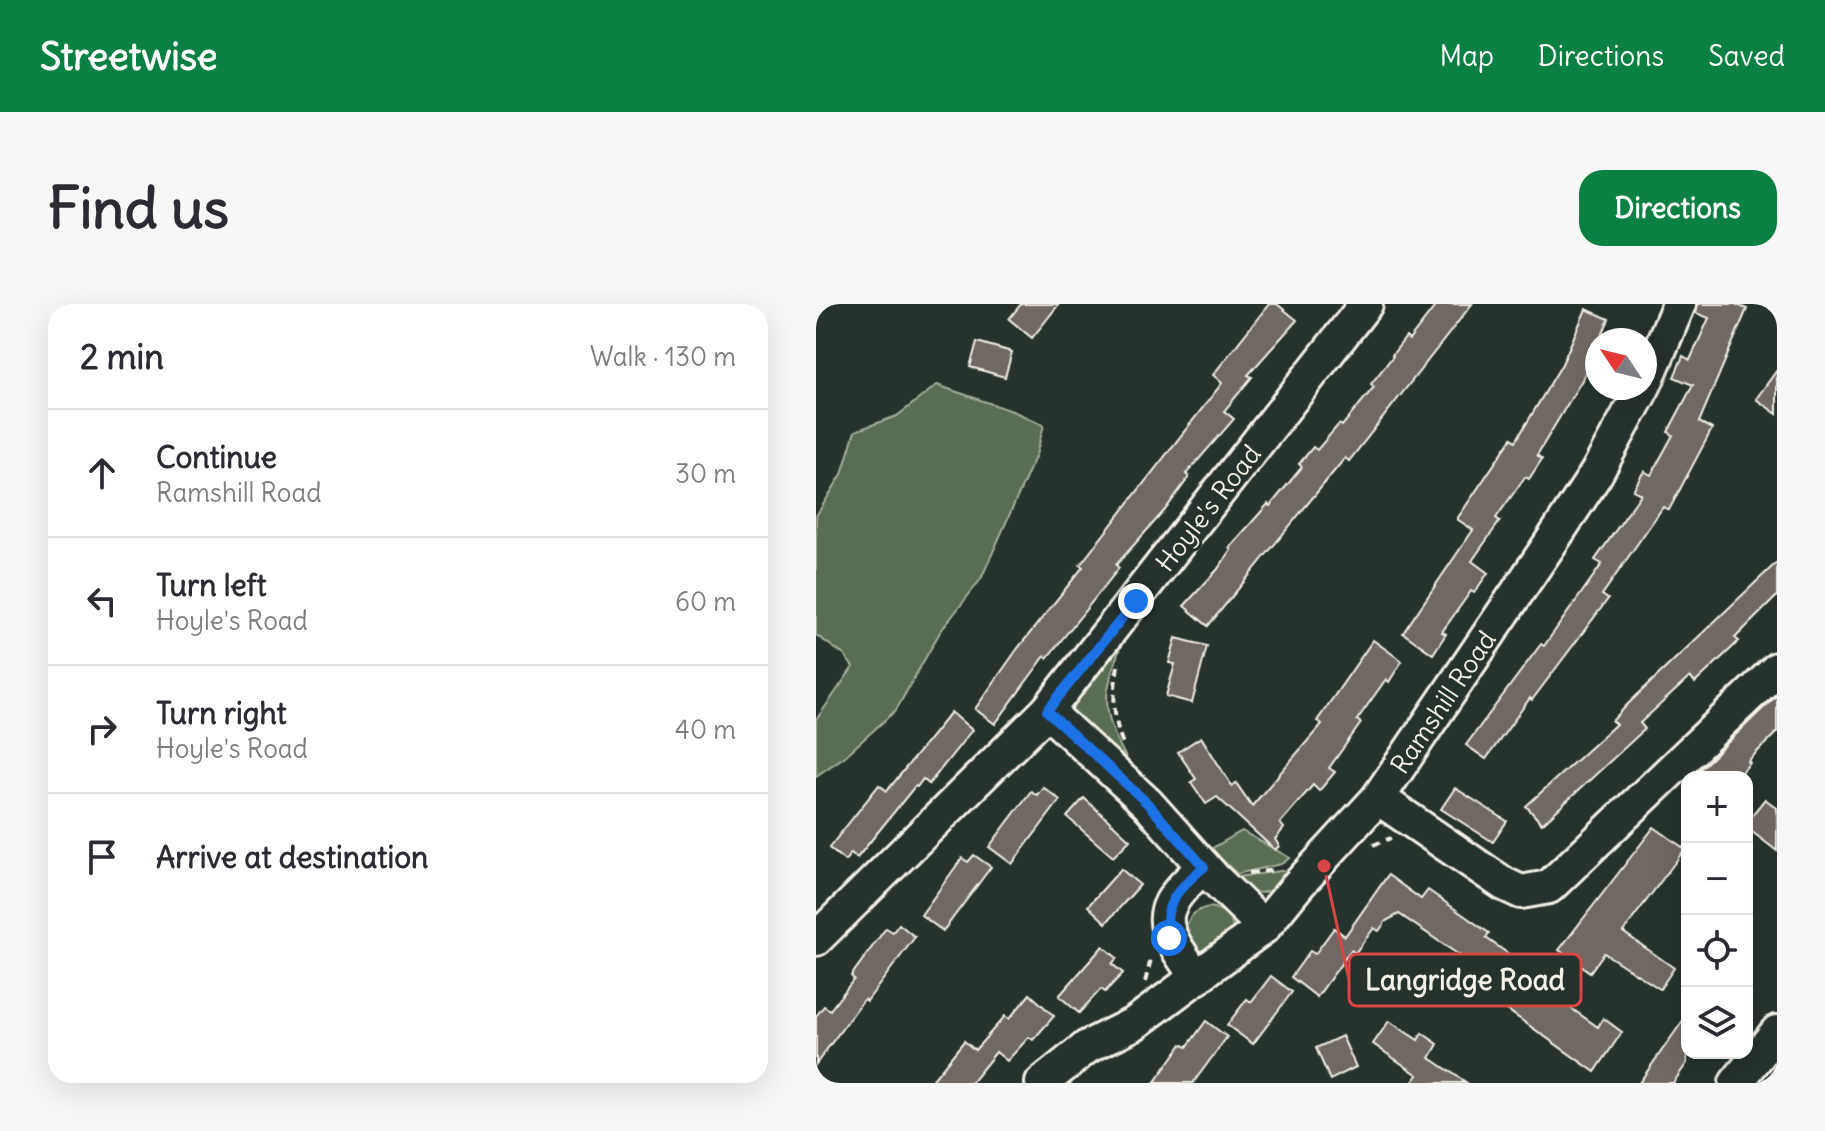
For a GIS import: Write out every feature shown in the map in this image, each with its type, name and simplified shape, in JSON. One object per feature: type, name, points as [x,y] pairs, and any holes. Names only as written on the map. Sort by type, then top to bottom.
[{"type":"street","name":"Hoyle's Road","points":[[816,939],[1047,711],[1366,304]]},
{"type":"street","name":"Ramshill Road","points":[[1657,356],[1679,304]]},
{"type":"street","name":"Ramshill Road","points":[[1042,1083],[1087,1047],[1135,1023],[1264,927],[1378,798],[1596,474],[1636,400]]},
{"type":"street","points":[[1378,798],[1504,884],[1521,892],[1549,887],[1777,669]]},
{"type":"street","points":[[1047,711],[1147,803],[1264,927]]},
{"type":"street","points":[[1197,978],[1169,938],[1165,925],[1167,911],[1180,887],[1209,872]]},
{"type":"street","points":[[1736,1083],[1777,1032]]},
{"type":"path","points":[[1209,872],[1318,865]]},
{"type":"path","points":[[1135,1023],[1154,949]]},
{"type":"green space","points":[[937,385],[1044,425],[1036,455],[981,579],[940,632],[896,710],[844,757],[816,776],[816,720],[853,667],[844,655],[816,635],[816,516],[842,474],[855,431],[897,416]]},
{"type":"green space","points":[[1129,622],[1112,672],[1107,702],[1117,741],[1143,788],[1075,721],[1072,711],[1074,699]]},
{"type":"green space","points":[[1242,831],[1290,858],[1281,864],[1237,874],[1211,849]]},
{"type":"green space","points":[[1295,869],[1279,884],[1257,893],[1230,878]]},
{"type":"green space","points":[[1209,907],[1226,915],[1234,932],[1207,955],[1199,953],[1185,934],[1191,916]]},
{"type":"building","points":[[1021,304],[1059,304],[1032,338],[1009,319]]},
{"type":"building","points":[[1269,304],[1277,304],[1297,320],[1248,375],[1252,377],[1224,411],[1234,419],[1186,474],[1189,477],[1165,510],[1116,565],[1119,568],[1047,658],[1045,656],[995,724],[975,709],[1018,648],[1083,567],[1080,565],[1222,383],[1213,375]]},
{"type":"building","points":[[1437,304],[1472,304],[1349,461],[1345,458],[1208,626],[1184,606],[1217,570],[1231,550],[1229,548],[1302,467],[1299,464],[1313,447],[1317,450],[1339,424],[1342,426],[1374,387],[1371,384],[1406,337],[1409,340]]},
{"type":"building","points":[[1698,304],[1735,304],[1747,309],[1699,422],[1712,429],[1669,510],[1663,507],[1602,595],[1608,599],[1486,759],[1466,745],[1541,644],[1544,646],[1602,564],[1595,560],[1641,494],[1633,490],[1644,471],[1651,475],[1673,435],[1668,432],[1693,385],[1674,377],[1683,356],[1690,360],[1709,318],[1696,313]]},
{"type":"building","points":[[1586,309],[1609,319],[1605,328],[1585,328],[1585,373],[1582,380],[1537,455],[1542,459],[1496,518],[1500,521],[1472,561],[1488,573],[1442,632],[1446,634],[1433,654],[1403,633],[1473,530],[1457,519],[1512,438],[1516,441],[1562,364]]},
{"type":"building","points":[[977,342],[1012,352],[1005,377],[970,367]]},
{"type":"building","points":[[1777,370],[1777,414],[1756,399]]},
{"type":"building","points":[[1777,562],[1777,596],[1735,638],[1739,641],[1695,683],[1690,677],[1640,723],[1645,729],[1542,824],[1526,806],[1616,724],[1612,721],[1629,703]]},
{"type":"building","points":[[1176,638],[1207,646],[1192,703],[1166,696],[1175,664],[1169,663]]},
{"type":"building","points":[[1373,640],[1402,661],[1357,720],[1361,723],[1329,768],[1335,772],[1319,791],[1313,785],[1280,823],[1284,828],[1275,839],[1279,846],[1275,850],[1217,797],[1206,804],[1191,782],[1196,779],[1178,752],[1201,737],[1232,786],[1236,783],[1252,806],[1322,724],[1317,721]]},
{"type":"building","points":[[1777,695],[1777,732],[1748,761],[1750,763],[1743,771],[1698,771]]},
{"type":"building","points":[[951,712],[972,730],[929,784],[923,779],[915,786],[857,858],[851,853],[845,861],[829,848],[879,785],[887,791]]},
{"type":"building","points":[[1043,787],[1060,800],[1012,864],[989,847],[1031,791],[1037,795]]},
{"type":"building","points":[[1455,788],[1507,821],[1493,842],[1441,809]]},
{"type":"building","points":[[1084,798],[1130,840],[1113,857],[1067,817]]},
{"type":"building","points":[[1765,799],[1777,808],[1777,851],[1753,833],[1753,814]]},
{"type":"building","points":[[1654,827],[1681,846],[1681,854],[1623,932],[1674,968],[1660,989],[1604,953],[1590,972],[1559,950]]},
{"type":"building","points":[[974,855],[991,867],[943,931],[921,915],[962,858],[968,862]]},
{"type":"building","points":[[1121,869],[1140,885],[1106,923],[1088,906]]},
{"type":"building","points":[[1388,875],[1421,899],[1428,890],[1489,933],[1486,938],[1520,962],[1515,969],[1598,1027],[1603,1018],[1622,1032],[1595,1072],[1493,1000],[1488,1007],[1470,995],[1480,980],[1464,969],[1469,962],[1399,914],[1386,921],[1379,931],[1374,928],[1355,953],[1351,950],[1317,997],[1291,977],[1310,951],[1315,954],[1334,928],[1345,936]]},
{"type":"building","points":[[899,924],[915,937],[816,1064],[816,1016],[824,1006],[830,1010],[886,928],[893,932]]},
{"type":"building","points":[[1103,946],[1117,958],[1112,964],[1123,973],[1105,992],[1101,989],[1079,1013],[1059,996]]},
{"type":"building","points":[[1271,976],[1292,992],[1253,1044],[1227,1025],[1247,999],[1251,1002]]},
{"type":"building","points":[[1030,994],[1054,1016],[1033,1040],[1029,1037],[1007,1061],[996,1052],[971,1083],[930,1083],[964,1041],[975,1050],[1005,1016],[1009,1019]]},
{"type":"building","points":[[1206,1021],[1227,1037],[1193,1083],[1154,1083],[1182,1044],[1187,1047]]},
{"type":"building","points":[[1389,1021],[1418,1040],[1422,1033],[1438,1044],[1430,1058],[1467,1083],[1412,1083],[1418,1075],[1373,1044]]},
{"type":"building","points":[[1681,1024],[1681,1059],[1687,1059],[1687,1063],[1673,1083],[1639,1083]]},
{"type":"building","points":[[1342,1036],[1356,1067],[1330,1080],[1316,1048]]},
{"type":"place","name":"Langridge Road","points":[[1324,866]]},
{"type":"route","points":[[1136,601],[1047,711],[1147,803],[1204,867],[1180,887],[1167,911],[1165,925],[1169,938]]}]
